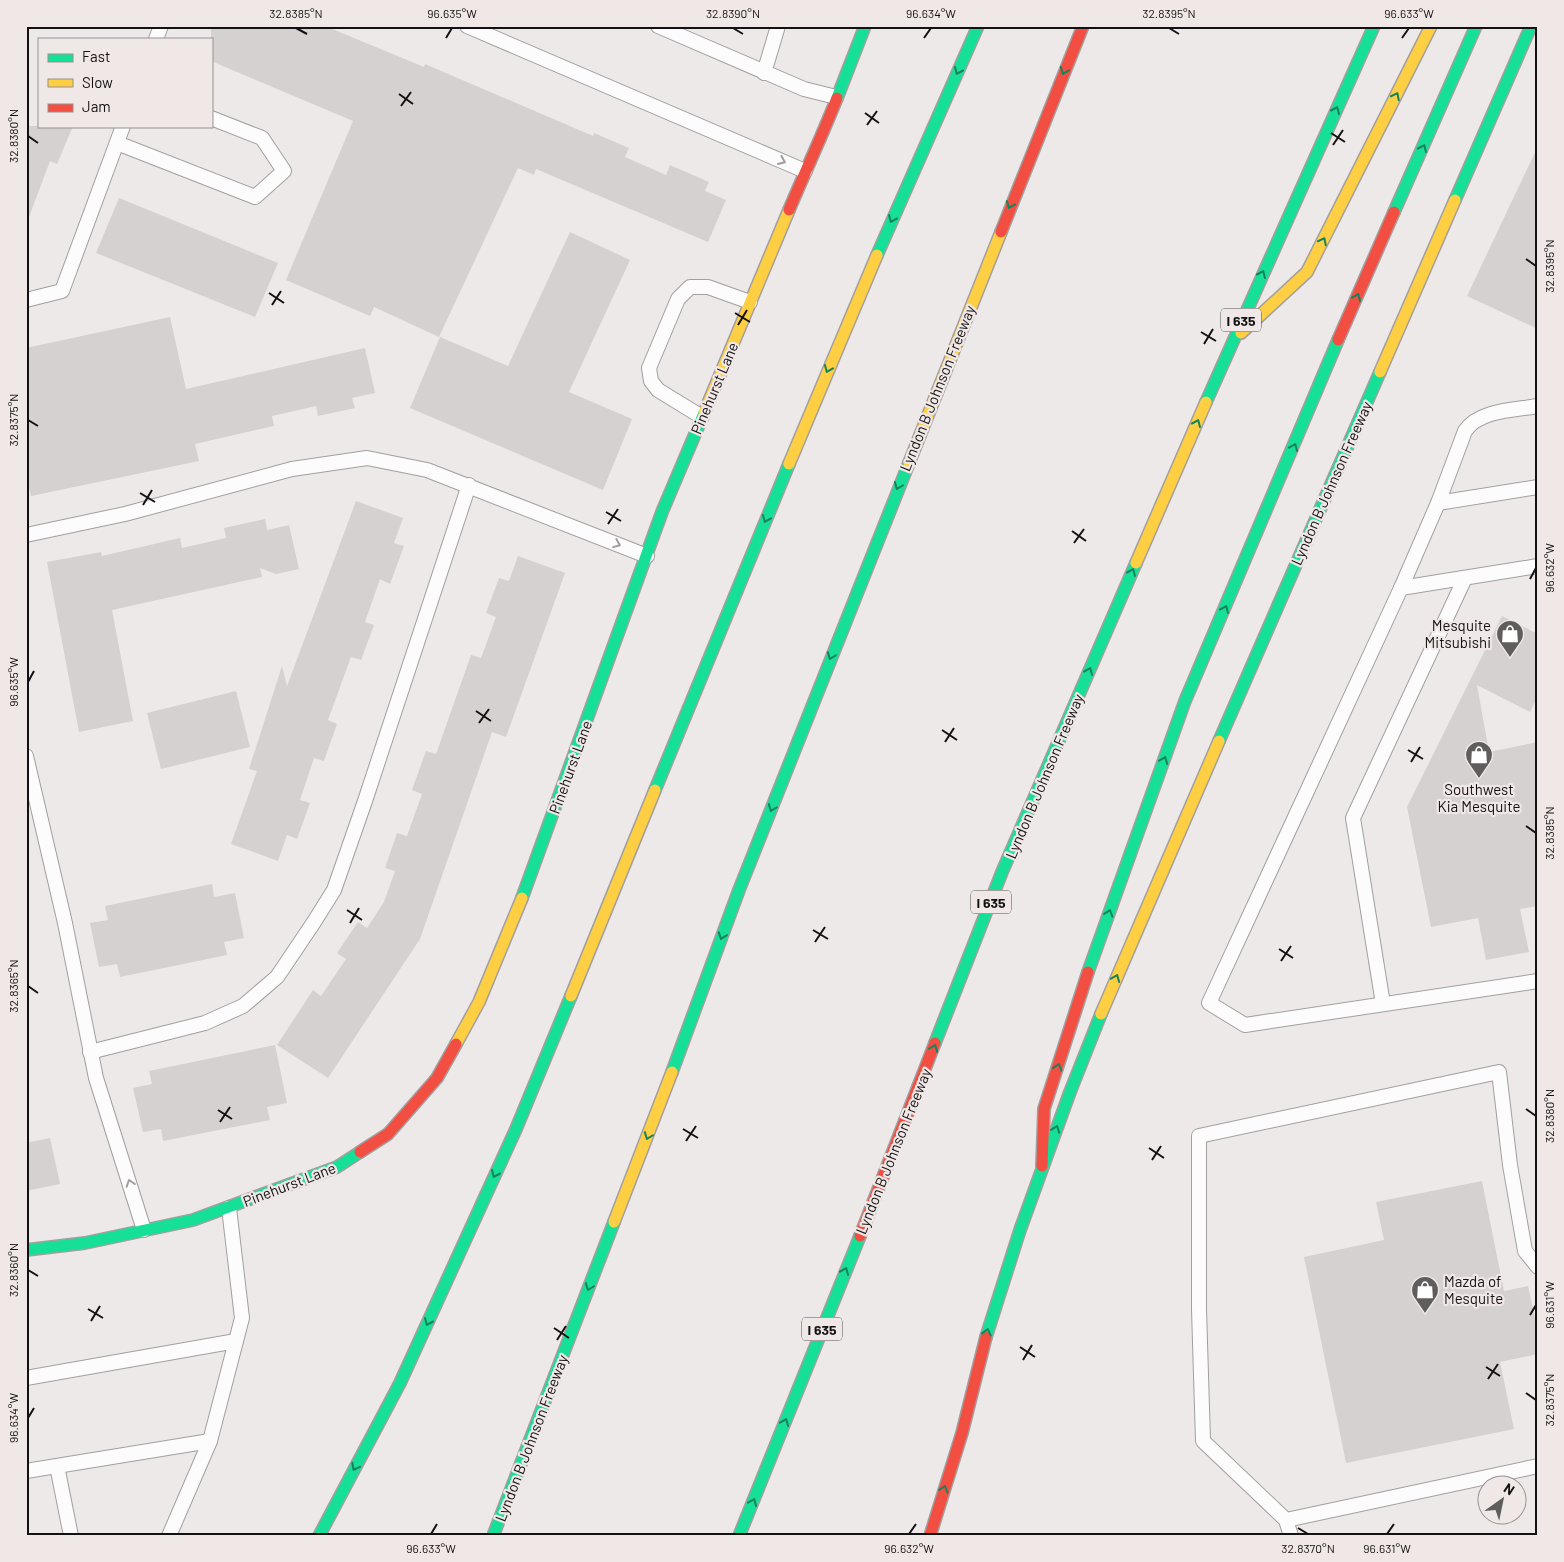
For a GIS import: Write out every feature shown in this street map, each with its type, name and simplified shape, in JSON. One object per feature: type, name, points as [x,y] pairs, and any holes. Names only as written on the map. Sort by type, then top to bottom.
[{"type":"main road","name":"Pinehurst Lane","points":[[26,1250],[85,1243],[193,1220],[337,1167],[388,1134],[437,1078],[479,1002],[523,895],[662,512],[806,171],[816,152],[865,26]]},
{"type":"main road","points":[[319,1536],[400,1383],[516,1129],[808,417],[880,247],[978,26]]},
{"type":"main road","name":"Lyndon B Johnson Freeway","points":[[493,1536],[662,1100],[743,881],[1082,26]]},
{"type":"main road","name":"Lyndon B Johnson Freeway","points":[[738,1536],[874,1200],[1002,872],[1232,341],[1374,26]]},
{"type":"main road","points":[[1232,341],[1307,272],[1431,26]]},
{"type":"main road","points":[[1042,1166],[1044,1109],[1100,936],[1186,701],[1372,262],[1476,26]]},
{"type":"main road","name":"Lyndon B Johnson Freeway","points":[[930,1536],[962,1433],[989,1323],[1042,1166],[1124,958],[1531,26]]},
{"type":"lane","points":[[156,38],[160,26]]},
{"type":"lane","points":[[467,26],[806,171]]},
{"type":"lane","points":[[658,26],[804,89],[836,97]]},
{"type":"lane","points":[[764,73],[778,26]]},
{"type":"lane","points":[[117,143],[255,197],[284,171],[262,138],[212,118]]},
{"type":"lane","points":[[26,300],[62,291],[122,128]]},
{"type":"lane","points":[[702,417],[658,390],[651,381],[649,368],[678,299],[690,287],[708,287],[750,302]]},
{"type":"lane","points":[[1538,406],[1482,417],[1471,422],[1465,431],[1438,503],[1401,588],[1209,1003],[1245,1025],[1538,981]]},
{"type":"lane","points":[[26,536],[125,514],[292,469],[367,458],[427,470],[646,556]]},
{"type":"lane","points":[[90,1052],[205,1023],[242,1006],[277,977],[314,922],[334,890],[469,485]]},
{"type":"lane","points":[[1438,503],[1538,487]]},
{"type":"lane","points":[[1401,588],[1538,566]]},
{"type":"lane","points":[[1383,1004],[1353,818],[1465,578]]},
{"type":"lane","points":[[26,756],[65,923],[96,1078],[144,1230]]},
{"type":"lane","points":[[1291,1536],[1286,1520],[1203,1442],[1199,1309],[1199,1136],[1499,1072],[1510,1165],[1525,1251],[1538,1267]]},
{"type":"lane","points":[[169,1536],[210,1441],[242,1318],[229,1208]]},
{"type":"lane","points":[[26,1378],[236,1341]]},
{"type":"lane","points":[[26,1471],[210,1441]]},
{"type":"lane","points":[[57,1466],[71,1536]]},
{"type":"lane","points":[[1286,1520],[1538,1466]]},
{"type":"building","points":[[211,26],[325,26],[424,67],[425,64],[593,136],[594,133],[629,148],[625,157],[666,175],[670,165],[709,182],[705,191],[726,200],[708,242],[536,169],[534,175],[518,168],[439,337],[374,307],[370,316],[286,280],[353,121],[212,61]]},
{"type":"building","points":[[26,126],[72,128],[57,164],[50,161],[29,217],[26,217]]},
{"type":"building","points":[[1538,146],[1538,329],[1467,296]]},
{"type":"building","points":[[119,198],[278,263],[255,317],[96,253]]},
{"type":"building","points":[[570,232],[630,260],[569,392],[632,419],[603,490],[410,408],[440,337],[508,366]]},
{"type":"building","points":[[170,317],[186,389],[365,348],[375,393],[352,398],[355,408],[318,416],[316,406],[272,416],[274,426],[195,444],[199,461],[31,496],[26,473],[26,348]]},
{"type":"building","points":[[356,501],[403,518],[394,543],[404,546],[390,584],[380,579],[365,622],[374,625],[361,660],[351,657],[328,720],[337,724],[324,761],[314,758],[300,800],[310,803],[297,839],[287,835],[278,861],[231,844],[257,771],[249,769],[282,666],[287,686]]},
{"type":"building","points":[[265,519],[267,530],[289,525],[299,569],[276,574],[260,568],[262,577],[112,610],[133,721],[79,732],[47,562],[101,552],[102,556],[180,538],[182,548],[226,538],[224,528]]},
{"type":"building","points":[[518,556],[565,573],[506,737],[492,732],[420,939],[328,1078],[277,1045],[313,990],[321,996],[346,959],[337,953],[358,922],[367,928],[384,902],[395,871],[385,868],[397,833],[407,836],[422,794],[412,790],[426,751],[436,754],[471,655],[481,658],[496,617],[486,613],[499,578],[509,581]]},
{"type":"building","name":"Southwest Kia Mesquite","points":[[1502,616],[1538,634],[1538,696],[1530,712],[1477,685],[1489,752],[1538,742],[1538,906],[1520,909],[1529,952],[1486,960],[1478,918],[1431,927],[1407,807]]},
{"type":"building","points":[[236,691],[250,747],[161,769],[147,713]]},
{"type":"building","points":[[212,884],[214,897],[235,893],[244,938],[224,942],[227,955],[120,977],[117,964],[99,967],[90,923],[108,920],[105,906]]},
{"type":"building","points":[[275,1045],[287,1103],[267,1107],[270,1120],[163,1141],[161,1129],[143,1132],[133,1088],[152,1084],[149,1071]]},
{"type":"building","points":[[50,1138],[60,1184],[26,1191],[26,1143]]},
{"type":"building","name":"Mazda of Mesquite","points":[[1482,1181],[1504,1291],[1528,1286],[1538,1332],[1538,1354],[1500,1362],[1514,1429],[1346,1463],[1304,1257],[1384,1240],[1376,1202]]},
{"type":"traffic: fast","points":[[837,98],[865,26]]},
{"type":"traffic: fast","points":[[877,255],[978,26]]},
{"type":"traffic: fast","points":[[1206,402],[1374,26]]},
{"type":"traffic: fast","points":[[1394,212],[1476,26]]},
{"type":"traffic: fast","points":[[1455,200],[1531,26]]},
{"type":"traffic: fast","points":[[1088,972],[1185,701],[1338,340]]},
{"type":"traffic: fast","points":[[1219,741],[1380,372]]},
{"type":"traffic: fast","points":[[522,898],[662,512],[704,413]]},
{"type":"traffic: fast","points":[[672,1072],[739,890],[909,463]]},
{"type":"traffic: fast","points":[[655,790],[789,464]]},
{"type":"traffic: fast","points":[[935,1043],[1002,872],[1136,563]]},
{"type":"traffic: fast","points":[[319,1536],[400,1383],[516,1129],[571,996]]},
{"type":"traffic: fast","points":[[986,1337],[1020,1230],[1070,1092],[1101,1014]]},
{"type":"traffic: fast","points":[[26,1250],[85,1243],[193,1220],[337,1167],[360,1152]]},
{"type":"traffic: fast","points":[[493,1536],[614,1222]]},
{"type":"traffic: fast","points":[[739,1536],[860,1236]]},
{"type":"traffic: slow","points":[[1241,333],[1307,272],[1431,26]]},
{"type":"traffic: slow","points":[[1380,372],[1455,200]]},
{"type":"traffic: slow","points":[[704,413],[789,210]]},
{"type":"traffic: slow","points":[[909,463],[1001,232]]},
{"type":"traffic: slow","points":[[789,464],[877,255]]},
{"type":"traffic: slow","points":[[1136,563],[1206,402]]},
{"type":"traffic: slow","points":[[1101,1014],[1219,741]]},
{"type":"traffic: slow","points":[[571,996],[655,790]]},
{"type":"traffic: slow","points":[[456,1044],[479,1002],[522,898]]},
{"type":"traffic: slow","points":[[614,1222],[672,1072]]},
{"type":"traffic: jam","points":[[1001,232],[1083,26]]},
{"type":"traffic: jam","points":[[789,210],[837,98]]},
{"type":"traffic: jam","points":[[1338,340],[1394,212]]},
{"type":"traffic: jam","points":[[1042,1166],[1044,1109],[1088,972]]},
{"type":"traffic: jam","points":[[860,1236],[935,1043]]},
{"type":"traffic: jam","points":[[360,1152],[388,1134],[437,1078],[456,1044]]},
{"type":"traffic: jam","points":[[930,1536],[962,1433],[986,1337]]},
{"type":"place","name":"Mesquite Mitsubishi","points":[[1510,658]]},
{"type":"place","name":"Southwest Kia Mesquite","points":[[1479,779]]},
{"type":"place","name":"Mazda of Mesquite","points":[[1425,1314]]}]
